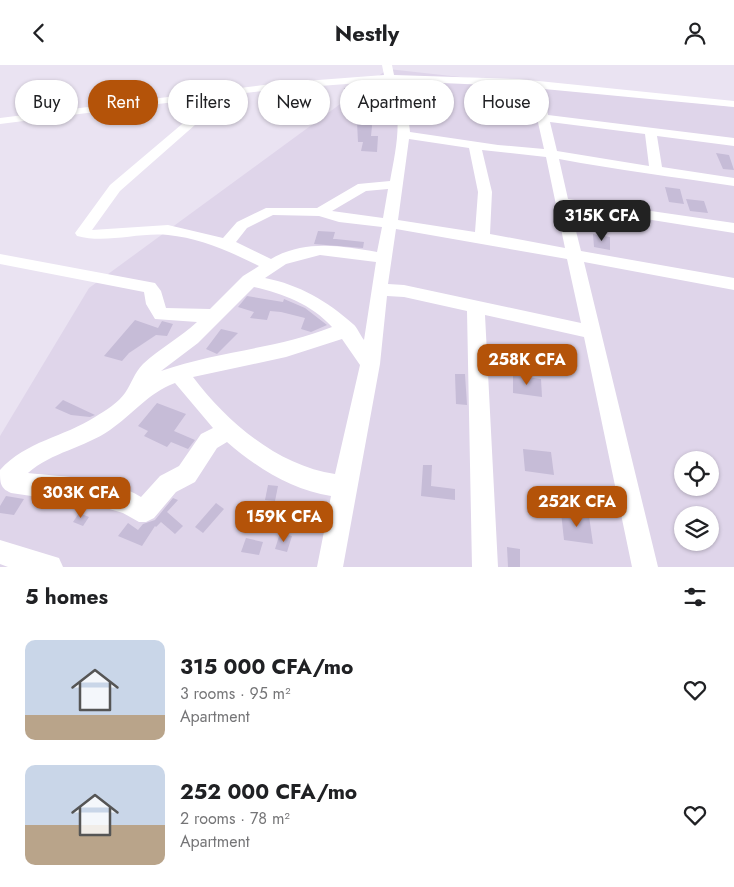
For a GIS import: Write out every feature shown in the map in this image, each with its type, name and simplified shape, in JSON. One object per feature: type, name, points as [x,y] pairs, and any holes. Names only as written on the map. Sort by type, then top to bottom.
[{"type":"street","points":[[248,88],[389,71],[497,80]]},
{"type":"street","points":[[330,567],[344,487],[370,364],[379,290],[404,135],[401,96],[389,71]]},
{"type":"street","points":[[549,84],[734,104]]},
{"type":"street","points":[[0,121],[168,99]]},
{"type":"street","points":[[549,119],[734,142]]},
{"type":"street","points":[[188,125],[115,188],[82,233],[96,235],[168,230],[227,244],[271,265]]},
{"type":"street","points":[[545,125],[645,567]]},
{"type":"street","points":[[651,132],[656,170]]},
{"type":"street","points":[[404,135],[475,146],[552,154],[634,169],[656,170],[734,182]]},
{"type":"street","points":[[475,146],[485,191],[482,238]]},
{"type":"street","points":[[320,212],[363,187],[396,185]]},
{"type":"street","points":[[563,202],[734,229]]},
{"type":"street","points":[[227,244],[242,225],[271,211],[320,212],[351,220],[390,223],[482,238],[734,284]]},
{"type":"street","points":[[133,397],[138,382],[158,361],[191,339],[249,280],[271,265],[320,250],[384,258]]},
{"type":"street","points":[[0,259],[149,287],[153,291],[155,305],[162,314],[213,316]]},
{"type":"street","points":[[249,280],[300,295],[334,315],[347,329],[370,364]]},
{"type":"street","points":[[379,290],[404,291],[591,332]]},
{"type":"street","points":[[476,308],[485,567]]},
{"type":"street","points":[[230,430],[209,441],[187,474],[168,485],[146,510],[139,510],[136,505],[118,497],[11,482],[8,478],[18,466],[55,445],[106,422],[133,397],[152,384],[179,374],[264,355],[323,339],[347,329]]},
{"type":"street","points":[[179,374],[204,406],[258,456],[309,480],[344,487]]},
{"type":"street","points":[[0,553],[50,567]]},
{"type":"shaded area","points":[[388,69],[488,80],[464,80],[464,125],[549,125],[549,87],[734,107],[734,567],[0,567],[0,436],[89,288],[312,125],[330,125],[330,111],[340,104],[340,125],[454,125],[454,80],[373,80]]},
{"type":"building","points":[[357,125],[372,125],[371,136],[378,136],[377,152],[361,151],[363,142],[358,142]]},
{"type":"building","points":[[716,153],[729,155],[734,170],[723,169]]},
{"type":"building","points":[[665,187],[680,189],[684,204],[669,202]]},
{"type":"building","points":[[686,199],[704,201],[708,213],[690,211]]},
{"type":"building","points":[[318,231],[335,232],[333,239],[364,242],[363,248],[314,244]]},
{"type":"building","points":[[593,234],[610,237],[610,250],[594,247]]},
{"type":"building","points":[[247,296],[283,302],[284,299],[305,308],[327,325],[311,332],[301,329],[305,318],[270,311],[267,320],[250,318],[254,312],[238,307]]},
{"type":"building","points":[[135,320],[158,328],[162,321],[173,324],[167,336],[156,335],[129,353],[122,361],[104,356]]},
{"type":"building","points":[[221,329],[238,333],[217,354],[206,349]]},
{"type":"building","points":[[455,374],[465,374],[467,405],[456,404]]},
{"type":"building","points":[[513,375],[541,379],[542,397],[513,393]]},
{"type":"building","points":[[63,400],[95,415],[90,417],[71,415],[55,408]]},
{"type":"building","points":[[157,403],[186,414],[174,431],[195,440],[188,449],[171,442],[167,447],[144,436],[148,431],[138,426]]},
{"type":"building","points":[[523,449],[551,452],[554,475],[525,471]]},
{"type":"building","points":[[423,465],[432,465],[431,486],[455,489],[455,500],[421,496]]},
{"type":"building","points":[[268,485],[278,486],[275,501],[265,500]]},
{"type":"building","points":[[6,496],[24,499],[14,515],[0,513],[0,506]]},
{"type":"building","points":[[173,498],[178,500],[167,512],[183,526],[175,534],[161,522],[155,526],[142,546],[118,536],[128,523],[138,530],[143,524],[155,520]]},
{"type":"building","points":[[216,503],[224,509],[203,533],[195,527]]},
{"type":"building","points":[[293,509],[303,509],[301,522],[291,521]]},
{"type":"building","points":[[561,512],[589,516],[593,544],[564,540]]},
{"type":"building","points":[[79,513],[89,517],[83,526],[73,522]]},
{"type":"building","points":[[280,533],[292,536],[287,552],[275,549]]},
{"type":"building","points":[[246,538],[263,542],[259,555],[241,552]]},
{"type":"building","points":[[507,547],[520,549],[520,567],[508,567]]}]
